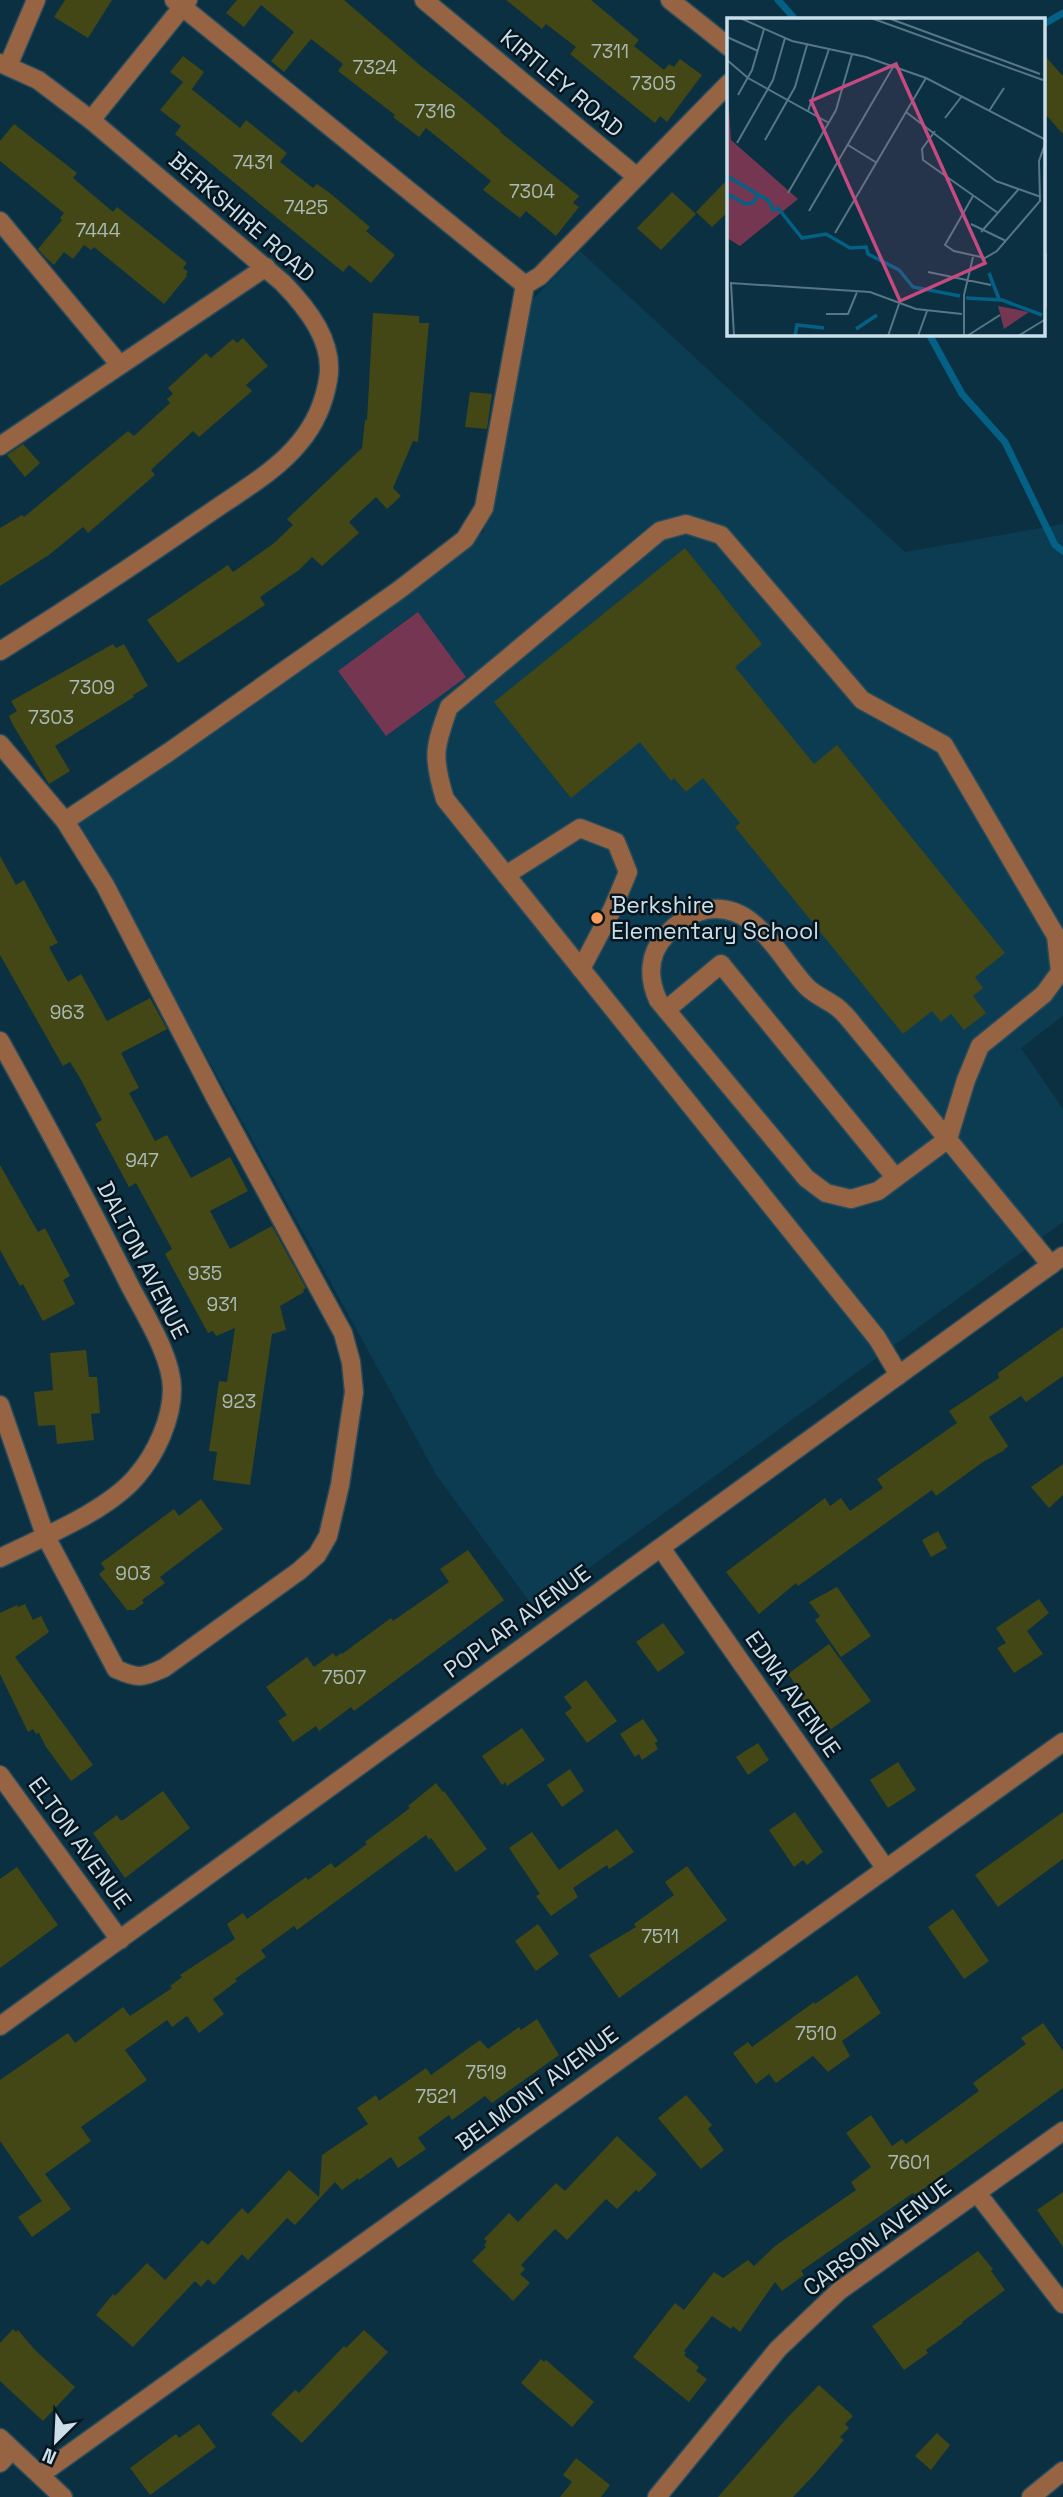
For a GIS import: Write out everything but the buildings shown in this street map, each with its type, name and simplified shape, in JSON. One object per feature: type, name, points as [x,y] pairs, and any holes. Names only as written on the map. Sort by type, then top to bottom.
[{"type":"street","points":[[4,65],[36,0]]},
{"type":"street","name":"KIRTLEY ROAD","points":[[424,0],[637,177]]},
{"type":"street","points":[[670,0],[727,45]]},
{"type":"street","points":[[91,120],[181,2],[525,285]]},
{"type":"street","name":"BERKSHIRE ROAD","points":[[0,651],[99,590],[271,470],[299,444],[316,419],[329,378],[324,341],[302,303],[266,267],[91,120],[38,80],[4,65]]},
{"type":"street","points":[[65,821],[169,752],[388,598],[465,539],[484,508],[525,285],[540,276],[727,85]]},
{"type":"street","points":[[0,221],[120,365]]},
{"type":"street","points":[[0,446],[266,267]]},
{"type":"street","points":[[899,1375],[877,1338],[445,799],[435,768],[437,739],[449,707],[660,531],[686,524],[721,536],[862,700],[944,745],[1056,936],[1060,972],[1044,995],[980,1046],[965,1080],[948,1139],[878,1191],[851,1199],[826,1193],[806,1178],[658,1000],[651,985],[650,969],[656,950],[665,936],[697,912],[717,908],[733,910],[760,929],[809,989],[838,1008],[853,1024],[948,1139],[1057,1261]]},
{"type":"street","points":[[0,744],[65,821],[105,885],[343,1333],[351,1362],[354,1392],[340,1485],[328,1536],[317,1555],[299,1571],[164,1668],[147,1676],[134,1677],[116,1668],[45,1535],[0,1405]]},
{"type":"street","points":[[506,875],[580,828],[616,842],[628,872],[612,910],[581,969]]},
{"type":"street","points":[[666,1010],[721,964],[894,1178]]},
{"type":"street","name":"DALTON AVENUE","points":[[0,1041],[101,1227],[156,1336],[167,1365],[172,1389],[166,1422],[150,1458],[137,1476],[107,1503],[0,1558]]},
{"type":"street","name":"POPLAR AVENUE","points":[[0,2026],[1057,1261]]},
{"type":"street","name":"EDNA AVENUE","points":[[661,1548],[886,1869]]},
{"type":"street","name":"BELMONT AVENUE","points":[[40,2475],[1063,1742]]},
{"type":"street","name":"ELTON AVENUE","points":[[1,1778],[120,1940]]},
{"type":"street","name":"CARSON AVENUE","points":[[657,2497],[778,2349],[811,2316],[839,2291],[1063,2131]]},
{"type":"street","points":[[977,2193],[1063,2304]]},
{"type":"street","points":[[4,2450],[40,2475],[64,2497]]},
{"type":"street","points":[[1031,2497],[1063,2471]]},
{"type":"shaded area","name":"Berkshire Elementary School","points":[[580,251],[905,552],[1063,524],[1063,1016],[1021,1048],[1063,1109],[1063,1222],[534,1608],[437,1476],[76,819],[484,532],[533,299]]},
{"type":"shaded area","points":[[418,612],[466,677],[386,736],[338,671]]},
{"type":"waterway","points":[[778,0],[794,18]]},
{"type":"waterway","points":[[1046,23],[1063,13]]},
{"type":"waterway","points":[[930,336],[962,394],[1005,442],[1055,545],[1063,551]]},
{"type":"place","name":"Berkshire Elementary School","points":[[597,918]]}]
